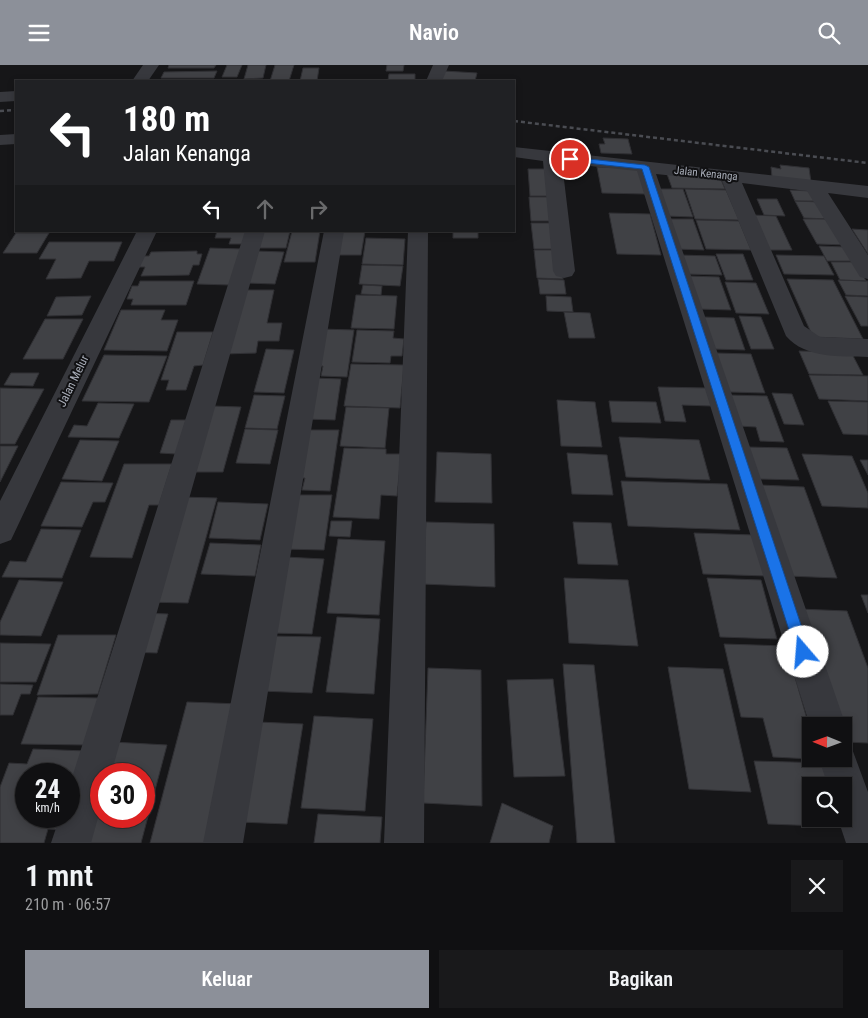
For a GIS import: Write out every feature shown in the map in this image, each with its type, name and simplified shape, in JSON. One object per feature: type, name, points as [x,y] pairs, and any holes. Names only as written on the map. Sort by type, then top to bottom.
[{"type":"street","points":[[141,80],[150,65]]},
{"type":"street","points":[[434,80],[441,65]]},
{"type":"street","points":[[0,97],[15,96]]},
{"type":"street","points":[[0,140],[15,139]]},
{"type":"street","name":"Jalan Kenanga","points":[[515,152],[868,192]]},
{"type":"street","points":[[552,157],[564,271]]},
{"type":"street","points":[[645,167],[825,717]]},
{"type":"street","points":[[730,175],[794,330],[800,339],[813,345],[868,349]]},
{"type":"street","points":[[814,186],[868,272]]},
{"type":"street","name":"Jalan Melur","points":[[0,531],[146,232]]},
{"type":"street","points":[[71,843],[256,232]]},
{"type":"street","points":[[222,843],[334,232]]},
{"type":"street","points":[[404,843],[418,232]]},
{"type":"street","points":[[841,767],[866,843]]},
{"type":"building","points":[[169,65],[216,65],[214,68],[168,68]]},
{"type":"building","points":[[227,65],[242,65],[237,77],[222,77]]},
{"type":"building","points":[[248,65],[266,65],[263,78],[244,79]]},
{"type":"building","points":[[275,65],[294,65],[289,80],[270,80]]},
{"type":"building","points":[[387,65],[404,65],[403,71],[386,71]]},
{"type":"building","points":[[303,68],[319,68],[317,80],[300,80]]},
{"type":"building","points":[[217,71],[214,78],[161,78],[164,72]]},
{"type":"building","points":[[444,71],[477,73],[475,80],[441,80]]},
{"type":"building","points":[[389,74],[415,74],[415,80],[388,80]]},
{"type":"building","points":[[603,138],[628,139],[632,154],[601,153],[599,144],[605,144]]},
{"type":"building","points":[[780,165],[809,168],[811,182],[772,177],[771,167],[781,169]]},
{"type":"building","points":[[597,167],[638,168],[645,194],[602,193]]},
{"type":"building","points":[[528,169],[548,169],[551,196],[530,196]]},
{"type":"building","points":[[667,174],[719,175],[725,189],[672,188]]},
{"type":"building","points":[[657,189],[683,189],[693,217],[666,216]]},
{"type":"building","points":[[685,189],[726,190],[739,220],[695,219]]},
{"type":"building","points":[[790,190],[810,191],[816,201],[795,201]]},
{"type":"building","points":[[529,197],[552,197],[555,221],[531,221]]},
{"type":"building","points":[[757,199],[777,199],[785,216],[764,215]]},
{"type":"building","points":[[795,201],[819,202],[829,219],[804,218]]},
{"type":"building","points":[[609,213],[650,214],[661,255],[617,254]]},
{"type":"building","points":[[752,215],[776,216],[792,250],[767,250]]},
{"type":"building","points":[[666,219],[693,219],[704,250],[676,249]]},
{"type":"building","points":[[803,219],[832,219],[846,245],[817,244]]},
{"type":"building","points":[[696,220],[739,221],[751,250],[706,249]]},
{"type":"building","points":[[531,223],[556,223],[559,249],[534,249]]},
{"type":"building","points":[[852,229],[868,230],[868,254]]},
{"type":"building","points":[[217,232],[250,232],[247,244],[229,244],[231,238],[215,238]]},
{"type":"building","points":[[258,232],[290,232],[286,248],[252,248]]},
{"type":"building","points":[[292,232],[320,232],[315,262],[284,262]]},
{"type":"building","points":[[343,232],[365,232],[361,255],[338,255]]},
{"type":"building","points":[[453,232],[478,232],[478,238],[453,238]]},
{"type":"building","points":[[16,233],[49,233],[37,253],[3,253]]},
{"type":"building","points":[[366,238],[405,239],[403,265],[362,264]]},
{"type":"building","points":[[49,242],[122,242],[114,261],[89,261],[81,278],[46,279],[56,259],[39,259]]},
{"type":"building","points":[[819,246],[846,247],[854,261],[827,261]]},
{"type":"building","points":[[210,248],[242,249],[230,285],[197,284]]},
{"type":"building","points":[[534,250],[559,250],[563,279],[537,278]]},
{"type":"building","points":[[197,251],[197,254],[202,254],[199,265],[193,265],[189,275],[141,276],[145,267],[139,267],[143,256],[149,256],[151,252]]},
{"type":"building","points":[[256,251],[284,252],[275,284],[245,283]]},
{"type":"building","points":[[716,254],[743,254],[753,280],[726,280]]},
{"type":"building","points":[[679,255],[715,256],[722,275],[685,274]]},
{"type":"building","points":[[776,255],[824,256],[834,275],[784,274]]},
{"type":"building","points":[[831,262],[856,262],[866,281],[840,280]]},
{"type":"building","points":[[362,265],[403,266],[400,286],[359,284]]},
{"type":"building","points":[[688,276],[719,277],[731,310],[698,309]]},
{"type":"building","points":[[538,279],[564,280],[566,294],[540,294]]},
{"type":"building","points":[[787,279],[833,280],[863,339],[813,337]]},
{"type":"building","points":[[838,280],[868,281],[868,296],[846,295]]},
{"type":"building","points":[[140,281],[194,281],[186,305],[131,305],[133,299],[127,299],[132,286],[138,286]]},
{"type":"building","points":[[725,282],[756,283],[769,314],[736,313]]},
{"type":"building","points":[[363,285],[382,286],[381,295],[361,294]]},
{"type":"building","points":[[242,290],[274,290],[267,323],[282,323],[279,341],[258,341],[256,353],[225,354]]},
{"type":"building","points":[[356,295],[397,296],[394,329],[351,328]]},
{"type":"building","points":[[91,296],[82,315],[47,316],[56,297]]},
{"type":"building","points":[[546,296],[571,297],[573,312],[547,311]]},
{"type":"building","points":[[845,296],[868,297],[868,326],[861,326]]},
{"type":"building","points":[[121,310],[165,310],[161,320],[178,320],[167,351],[104,350]]},
{"type":"building","points":[[564,312],[590,313],[595,338],[569,338]]},
{"type":"building","points":[[739,316],[761,317],[774,349],[751,349]]},
{"type":"building","points":[[703,317],[734,318],[745,350],[713,349]]},
{"type":"building","points":[[45,319],[83,319],[63,359],[23,359]]},
{"type":"building","points":[[321,329],[354,330],[347,377],[321,376],[323,366],[313,366]]},
{"type":"building","points":[[357,330],[394,331],[393,338],[404,339],[402,356],[391,356],[390,363],[352,362]]},
{"type":"building","points":[[177,332],[213,332],[203,365],[194,366],[186,390],[166,390],[169,380],[161,380]]},
{"type":"building","points":[[266,349],[294,350],[284,393],[254,392]]},
{"type":"building","points":[[799,351],[851,352],[863,375],[809,374]]},
{"type":"building","points":[[716,353],[751,354],[765,393],[729,392]]},
{"type":"building","points":[[104,355],[167,356],[149,402],[82,401]]},
{"type":"building","points":[[351,364],[404,365],[400,408],[344,406]]},
{"type":"building","points":[[11,373],[39,373],[33,386],[4,385]]},
{"type":"building","points":[[809,375],[868,376],[868,401],[819,399]]},
{"type":"building","points":[[313,378],[341,379],[335,420],[305,419]]},
{"type":"building","points":[[658,387],[707,388],[711,406],[682,405],[686,422],[665,421]]},
{"type":"building","points":[[0,388],[44,389],[15,444],[0,444]]},
{"type":"building","points":[[772,393],[792,394],[804,425],[784,424]]},
{"type":"building","points":[[254,395],[285,396],[277,429],[245,428]]},
{"type":"building","points":[[728,395],[767,396],[784,442],[760,441],[756,427],[738,426]]},
{"type":"building","points":[[557,400],[595,402],[602,447],[561,446]]},
{"type":"building","points":[[609,401],[656,402],[661,423],[612,422]]},
{"type":"building","points":[[828,401],[868,402],[868,435],[843,434]]},
{"type":"building","points":[[98,403],[134,404],[119,438],[68,437],[74,425],[87,426]]},
{"type":"building","points":[[212,406],[241,407],[223,472],[192,472]]},
{"type":"building","points":[[346,407],[389,408],[385,448],[340,446]]},
{"type":"building","points":[[171,420],[186,420],[176,454],[160,453]]},
{"type":"building","points":[[245,429],[278,430],[270,464],[236,463]]},
{"type":"building","points":[[306,430],[339,430],[330,491],[302,490],[305,478],[296,478]]},
{"type":"building","points":[[619,437],[699,440],[710,480],[626,477]]},
{"type":"building","points":[[80,440],[119,441],[102,481],[62,479]]},
{"type":"building","points":[[0,446],[18,446],[0,482]]},
{"type":"building","points":[[748,447],[787,448],[799,480],[758,479]]},
{"type":"building","points":[[344,448],[386,449],[386,454],[401,454],[397,496],[381,495],[379,519],[333,517]]},
{"type":"building","points":[[437,452],[491,454],[492,503],[435,502]]},
{"type":"building","points":[[567,453],[607,455],[613,495],[572,494]]},
{"type":"building","points":[[802,454],[852,456],[868,493],[868,508],[822,506]]},
{"type":"building","points":[[860,460],[868,460],[868,475]]},
{"type":"building","points":[[124,464],[172,464],[159,505],[149,505],[132,558],[90,557]]},
{"type":"building","points":[[621,481],[727,484],[740,530],[628,526]]},
{"type":"building","points":[[61,482],[113,483],[105,502],[93,502],[82,527],[41,526]]},
{"type":"building","points":[[760,485],[804,487],[837,578],[788,576]]},
{"type":"building","points":[[292,495],[332,495],[324,550],[282,549]]},
{"type":"building","points":[[179,497],[217,498],[188,603],[145,602]]},
{"type":"building","points":[[218,502],[268,504],[260,540],[209,538]]},
{"type":"building","points":[[331,521],[352,521],[350,537],[329,536]]},
{"type":"building","points":[[426,522],[494,524],[495,587],[422,584]]},
{"type":"building","points":[[573,522],[611,523],[618,565],[578,564]]},
{"type":"building","points":[[41,529],[81,530],[62,578],[2,577],[10,561],[26,562]]},
{"type":"building","points":[[694,533],[754,535],[767,576],[703,574]]},
{"type":"building","points":[[338,539],[385,541],[379,615],[327,613]]},
{"type":"building","points":[[210,543],[261,545],[255,576],[201,574]]},
{"type":"building","points":[[285,557],[324,559],[312,634],[270,633]]},
{"type":"building","points":[[564,578],[628,580],[638,646],[569,643]]},
{"type":"building","points":[[707,578],[761,580],[777,639],[720,637]]},
{"type":"building","points":[[19,580],[63,582],[41,636],[0,635],[0,622]]},
{"type":"building","points":[[861,595],[868,595],[868,613]]},
{"type":"building","points":[[799,609],[847,611],[868,668],[868,743],[852,742],[852,717],[833,717]]},
{"type":"building","points":[[141,613],[168,614],[157,653],[129,652]]},
{"type":"building","points":[[337,617],[380,619],[374,694],[326,692]]},
{"type":"building","points":[[58,635],[116,635],[98,694],[37,695]]},
{"type":"building","points":[[270,636],[321,637],[312,693],[260,691]]},
{"type":"building","points":[[0,643],[51,644],[36,682],[0,682]]},
{"type":"building","points":[[724,644],[786,646],[806,717],[802,717],[802,759],[773,757],[763,718],[741,717]]},
{"type":"building","points":[[563,664],[594,665],[615,843],[577,843]]},
{"type":"building","points":[[668,667],[723,669],[751,792],[689,789]]},
{"type":"building","points":[[428,668],[481,670],[482,806],[423,803]]},
{"type":"building","points":[[553,679],[565,776],[514,777],[507,680]]},
{"type":"building","points":[[0,684],[33,685],[30,694],[21,694],[13,715],[0,715]]},
{"type":"building","points":[[38,697],[101,698],[87,745],[21,744]]},
{"type":"building","points":[[187,702],[240,704],[211,843],[150,843]]},
{"type":"building","points":[[314,716],[373,719],[365,811],[301,808]]},
{"type":"building","points":[[258,722],[303,724],[287,824],[239,822]]},
{"type":"building","points":[[112,742],[167,745],[155,790],[155,763],[105,763]]},
{"type":"building","points":[[33,749],[87,751],[80,774],[80,763],[27,763]]},
{"type":"building","points":[[754,761],[802,762],[802,767],[830,767],[833,777],[802,777],[802,825],[768,824]]},
{"type":"building","points":[[9,763],[15,763],[15,828],[64,828],[63,830],[48,829],[44,843],[0,843],[0,787]]},
{"type":"building","points":[[502,803],[553,826],[549,843],[490,843]]},
{"type":"building","points":[[90,811],[90,828],[145,828],[141,843],[80,843]]},
{"type":"building","points":[[318,814],[382,817],[380,843],[314,843]]},
{"type":"railway","points":[[0,111],[15,110]]},
{"type":"railway","points":[[515,121],[868,163]]},
{"type":"route","points":[[570,159],[645,167],[803,652]]}]
